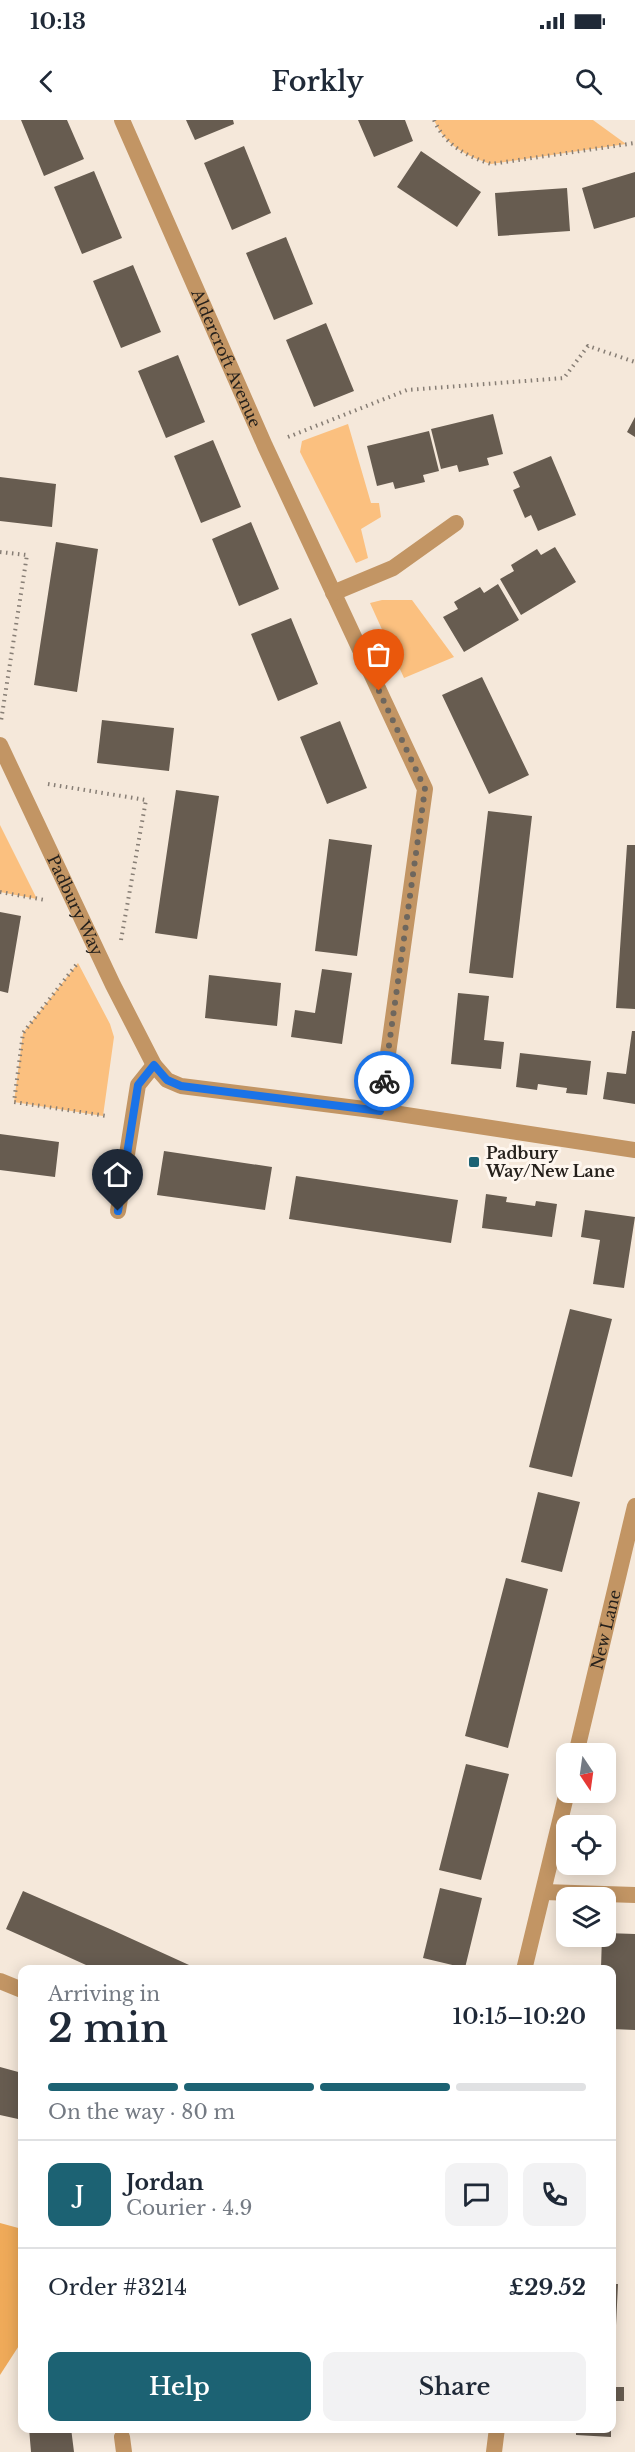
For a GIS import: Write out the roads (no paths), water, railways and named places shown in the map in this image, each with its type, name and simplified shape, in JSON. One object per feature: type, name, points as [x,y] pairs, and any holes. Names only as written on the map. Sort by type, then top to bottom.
[{"type":"street","name":"Aldercroft Avenue","points":[[122,120],[265,446],[425,789],[380,1111]]},
{"type":"street","points":[[333,593],[393,568],[456,523]]},
{"type":"street","name":"Padbury Way","points":[[0,745],[113,985],[154,1065],[167,1080],[181,1086],[380,1111],[635,1150]]},
{"type":"street","points":[[118,1211],[138,1085],[154,1065]]},
{"type":"street","name":"New Lane","points":[[579,1743],[635,1506]]},
{"type":"street","points":[[526,1965],[564,1803]]},
{"type":"street","points":[[544,1892],[635,1895]]},
{"type":"street","points":[[0,1980],[18,1988]]},
{"type":"street","points":[[494,2452],[496,2433]]},
{"type":"place","name":"Padbury Way/New Lane","points":[[474,1162]]}]
